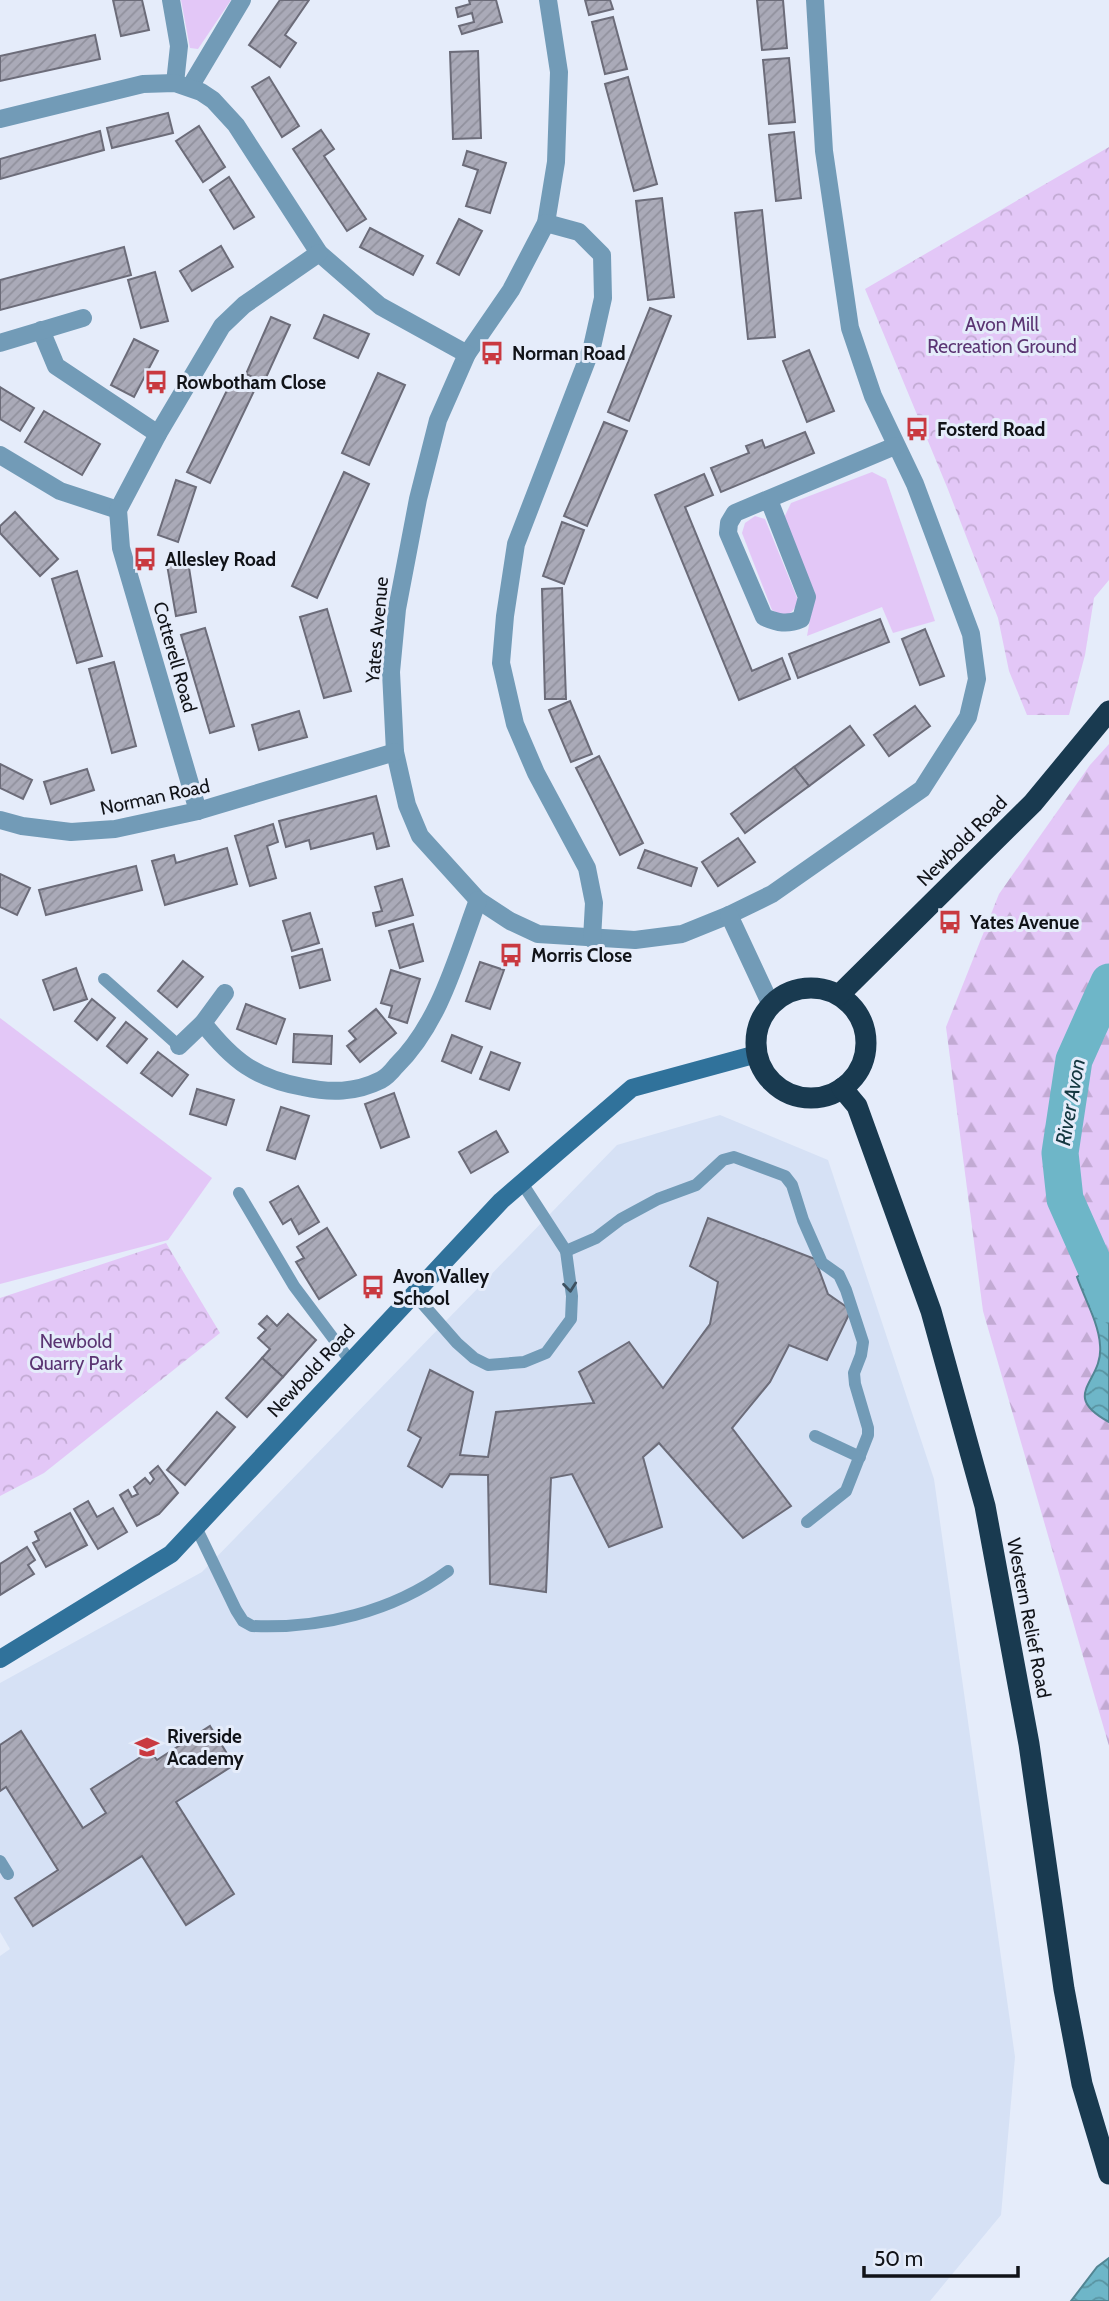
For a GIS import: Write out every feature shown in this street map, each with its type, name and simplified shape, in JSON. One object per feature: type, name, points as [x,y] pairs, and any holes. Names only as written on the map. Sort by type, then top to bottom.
[{"type":"highway","name":"Newbold Road","points":[[839,995],[1033,803],[1109,711]]},
{"type":"highway","points":[[803,988],[821,989],[839,995],[853,1007],[862,1023],[866,1041],[864,1059],[855,1075],[842,1088],[826,1096],[808,1098],[791,1094],[775,1085],[764,1071],[757,1054],[756,1037],[761,1020],[771,1005],[785,994],[803,988]]},
{"type":"highway","name":"Western Relief Road","points":[[842,1088],[857,1106],[931,1311],[985,1506],[1029,1744],[1064,1989],[1082,2084],[1109,2174]]},
{"type":"main road","name":"Newbold Road","points":[[0,1659],[172,1554],[501,1201],[632,1088],[757,1054]]},
{"type":"street","points":[[171,0],[183,85]]},
{"type":"street","points":[[183,85],[242,0]]},
{"type":"street","name":"Yates Avenue","points":[[548,0],[559,72],[556,162],[546,223],[510,290],[467,354],[438,420],[418,499],[397,609],[391,672],[396,752],[407,805],[420,836],[478,900],[510,921],[538,934],[635,940],[682,934],[772,894],[922,789],[968,717],[977,679],[971,634],[915,484],[895,446]]},
{"type":"street","points":[[769,500],[807,597],[801,619],[793,623],[779,624],[764,617],[728,533],[729,523],[735,513],[895,446],[873,396],[850,328],[824,151],[815,0]]},
{"type":"street","points":[[0,119],[120,88],[162,82],[183,85],[213,100],[236,125],[319,253],[380,306],[467,354]]},
{"type":"street","points":[[546,223],[579,232],[602,254],[603,298],[592,347],[516,544],[501,663],[516,724],[536,773],[587,868],[594,903],[592,939]]},
{"type":"street","points":[[0,455],[61,491],[118,510],[222,326],[244,305],[319,253]]},
{"type":"street","points":[[0,344],[83,318]]},
{"type":"street","points":[[41,330],[56,366],[159,434]]},
{"type":"street","name":"Cotterell Road","points":[[118,510],[121,548],[198,811]]},
{"type":"street","name":"Norman Road","points":[[0,820],[22,826],[71,832],[115,829],[198,811],[396,752]]},
{"type":"street","points":[[203,1023],[216,1040],[247,1068],[274,1082],[345,1092],[383,1080],[412,1050],[442,996],[478,900]]},
{"type":"street","points":[[729,915],[771,1005]]},
{"type":"street","points":[[179,1046],[203,1023],[225,993]]},
{"type":"lane","points":[[104,979],[179,1046]]},
{"type":"lane","points":[[566,1251],[596,1238],[621,1219],[658,1199],[696,1185],[723,1160],[734,1157],[785,1176],[792,1185],[803,1220],[822,1263],[839,1275],[863,1342],[855,1384],[868,1435],[846,1491],[807,1522]]},
{"type":"lane","points":[[414,1294],[457,1343],[474,1358],[488,1365],[524,1362],[546,1353],[570,1319],[572,1296],[566,1251],[522,1183]]},
{"type":"lane","points":[[239,1193],[294,1286],[351,1362]]},
{"type":"lane","points":[[815,1436],[860,1457]]},
{"type":"lane","points":[[196,1527],[236,1610],[243,1621],[252,1626],[344,1619],[383,1606],[448,1571]]},
{"type":"lane","points":[[0,1861],[8,1874]]},
{"type":"shaded area","points":[[720,1115],[828,1160],[934,1479],[1015,2057],[1001,2215],[930,2301],[0,2301],[0,1956],[10,1949],[0,1932],[0,1683],[202,1572],[617,1145]]},
{"type":"green space","points":[[181,0],[231,0],[198,49],[190,48]]},
{"type":"green space","name":"Avon Mill Recreation Ground","points":[[1109,147],[1109,580],[1094,598],[1085,655],[1069,715],[1027,715],[1009,671],[998,618],[865,289]]},
{"type":"green space","points":[[872,472],[886,479],[935,621],[893,633],[882,607],[807,636],[815,593],[784,518],[791,503]]},
{"type":"green space","points":[[755,516],[765,519],[798,600],[794,609],[785,615],[772,610],[742,533],[745,523]]},
{"type":"green space","points":[[1109,744],[1109,1746],[983,1311],[946,1027],[999,894],[1090,765]]},
{"type":"green space","points":[[0,1018],[212,1178],[168,1240],[0,1284]]},
{"type":"green space","name":"Newbold Quarry Park","points":[[166,1243],[220,1333],[44,1473],[0,1496],[0,1298]]},
{"type":"water","points":[[1109,1255],[1109,1422],[1094,1412],[1085,1395],[1096,1369],[1100,1345],[1094,1320],[1077,1277]]},
{"type":"water","points":[[1109,2258],[1109,2301],[1071,2301],[1097,2267]]},
{"type":"building","points":[[113,0],[142,0],[149,30],[121,36]]},
{"type":"building","points":[[280,0],[309,0],[285,35],[296,43],[280,67],[249,45]]},
{"type":"building","points":[[469,0],[496,0],[502,22],[462,34],[459,26],[474,22],[472,13],[458,17],[456,8],[470,4]]},
{"type":"building","points":[[585,0],[610,0],[613,9],[589,15]]},
{"type":"building","points":[[757,0],[783,0],[787,48],[762,50]]},
{"type":"building","points":[[613,17],[627,69],[605,74],[592,22]]},
{"type":"building","points":[[95,35],[100,59],[0,81],[0,56]]},
{"type":"building","points":[[478,51],[481,138],[453,139],[450,52]]},
{"type":"building","points":[[789,58],[795,122],[769,124],[763,60]]},
{"type":"building","points":[[269,77],[299,126],[282,137],[252,87]]},
{"type":"building","points":[[628,77],[657,184],[634,191],[605,84]]},
{"type":"building","points":[[168,113],[173,133],[112,148],[107,128]]},
{"type":"building","points":[[199,126],[225,167],[203,182],[176,141]]},
{"type":"building","points":[[321,130],[334,149],[324,156],[366,219],[347,231],[293,149]]},
{"type":"building","points":[[100,131],[104,150],[0,179],[0,159]]},
{"type":"building","points":[[794,132],[801,198],[776,201],[769,135]]},
{"type":"building","points":[[467,151],[506,163],[490,213],[466,206],[478,170],[463,165]]},
{"type":"building","points":[[229,177],[254,217],[234,229],[210,190]]},
{"type":"building","points":[[662,198],[674,297],[648,300],[636,201]]},
{"type":"building","points":[[762,210],[775,337],[748,339],[735,213]]},
{"type":"building","points":[[459,219],[482,231],[459,275],[437,263]]},
{"type":"building","points":[[370,228],[423,256],[413,275],[360,247]]},
{"type":"building","points":[[221,246],[233,267],[192,291],[180,271]]},
{"type":"building","points":[[124,247],[131,275],[0,310],[0,280]]},
{"type":"building","points":[[155,272],[168,321],[141,328],[128,280]]},
{"type":"building","points":[[650,308],[671,316],[629,421],[608,412]]},
{"type":"building","points":[[324,315],[369,334],[358,358],[314,338]]},
{"type":"building","points":[[271,317],[290,325],[264,382],[246,374]]},
{"type":"building","points":[[134,339],[158,351],[134,397],[111,385]]},
{"type":"building","points":[[809,350],[834,411],[807,422],[783,361]]},
{"type":"building","points":[[378,373],[405,385],[369,465],[342,453]]},
{"type":"building","points":[[232,380],[254,391],[210,483],[187,472]]},
{"type":"building","points":[[0,387],[34,408],[20,431],[0,419]]},
{"type":"building","points":[[44,411],[100,444],[82,475],[25,442]]},
{"type":"building","points":[[604,422],[627,431],[587,526],[564,516]]},
{"type":"building","points":[[805,432],[814,453],[721,492],[711,468],[749,453],[746,446],[762,440],[765,448]]},
{"type":"building","points":[[344,472],[369,484],[317,598],[292,586]]},
{"type":"building","points":[[704,474],[713,495],[685,507],[752,671],[782,658],[790,679],[739,700],[655,495]]},
{"type":"building","points":[[176,480],[196,487],[178,542],[158,535]]},
{"type":"building","points":[[15,512],[58,559],[40,576],[0,533],[0,526]]},
{"type":"building","points":[[562,522],[584,530],[564,584],[543,576]]},
{"type":"building","points":[[187,555],[196,612],[176,616],[166,559]]},
{"type":"building","points":[[77,571],[102,656],[77,663],[52,579]]},
{"type":"building","points":[[562,588],[566,699],[545,699],[542,589]]},
{"type":"building","points":[[327,609],[351,691],[324,698],[300,617]]},
{"type":"building","points":[[880,619],[889,642],[798,678],[789,654]]},
{"type":"building","points":[[205,628],[234,726],[210,733],[181,635]]},
{"type":"building","points":[[925,629],[944,676],[920,685],[902,639]]},
{"type":"building","points":[[114,662],[136,746],[112,753],[89,669]]},
{"type":"building","points":[[570,701],[592,754],[571,762],[549,710]]},
{"type":"building","points":[[915,706],[930,726],[889,756],[874,735]]},
{"type":"building","points":[[299,711],[307,737],[259,750],[252,725]]},
{"type":"building","points":[[850,726],[864,745],[809,786],[794,767]]},
{"type":"building","points":[[599,756],[643,843],[620,855],[576,768]]},
{"type":"building","points":[[0,764],[32,780],[23,799],[0,788]]},
{"type":"building","points":[[794,767],[809,786],[745,833],[731,814]]},
{"type":"building","points":[[87,769],[94,790],[51,804],[44,782]]},
{"type":"building","points":[[376,796],[389,846],[377,849],[373,833],[311,849],[309,840],[286,847],[279,821]]},
{"type":"building","points":[[273,824],[278,842],[267,846],[276,878],[250,886],[235,836]]},
{"type":"building","points":[[738,838],[755,862],[718,886],[702,862]]},
{"type":"building","points":[[227,848],[237,884],[165,905],[152,861],[174,855],[176,863]]},
{"type":"building","points":[[645,850],[697,868],[691,886],[638,868]]},
{"type":"building","points":[[136,866],[142,890],[46,915],[39,890]]},
{"type":"building","points":[[0,874],[30,888],[17,915],[0,907]]},
{"type":"building","points":[[402,879],[413,915],[376,926],[373,913],[382,911],[375,887]]},
{"type":"building","points":[[310,913],[319,943],[292,951],[283,921]]},
{"type":"building","points":[[413,924],[423,961],[400,968],[389,931]]},
{"type":"building","points":[[322,949],[330,980],[300,988],[292,957]]},
{"type":"building","points":[[183,961],[203,977],[177,1007],[158,991]]},
{"type":"building","points":[[480,962],[504,970],[490,1009],[466,1001]]},
{"type":"building","points":[[76,968],[87,999],[54,1010],[43,980]]},
{"type":"building","points":[[391,970],[420,979],[407,1023],[389,1017],[392,1006],[381,1003]]},
{"type":"building","points":[[92,999],[115,1018],[97,1040],[75,1021]]},
{"type":"building","points":[[246,1004],[285,1019],[276,1044],[237,1029]]},
{"type":"building","points":[[376,1009],[396,1033],[360,1062],[347,1046],[356,1039],[349,1031]]},
{"type":"building","points":[[126,1022],[147,1039],[127,1063],[107,1046]]},
{"type":"building","points":[[294,1034],[332,1036],[331,1064],[293,1062]]},
{"type":"building","points":[[452,1035],[482,1047],[471,1073],[442,1061]]},
{"type":"building","points":[[158,1052],[188,1075],[172,1096],[141,1073]]},
{"type":"building","points":[[491,1052],[520,1063],[509,1090],[480,1079]]},
{"type":"building","points":[[197,1089],[234,1100],[226,1125],[190,1114]]},
{"type":"building","points":[[394,1093],[409,1137],[381,1148],[365,1104]]},
{"type":"building","points":[[281,1107],[309,1116],[295,1159],[267,1150]]},
{"type":"building","points":[[496,1131],[508,1152],[471,1173],[459,1152]]},
{"type":"building","points":[[298,1186],[319,1222],[299,1234],[291,1219],[283,1224],[270,1202]]},
{"type":"building","points":[[708,1218],[815,1259],[828,1294],[851,1310],[827,1360],[789,1345],[770,1382],[732,1428],[791,1506],[743,1538],[659,1443],[643,1457],[662,1527],[609,1547],[572,1474],[551,1478],[546,1592],[490,1584],[488,1475],[450,1474],[442,1487],[408,1466],[421,1438],[408,1430],[430,1370],[473,1392],[460,1455],[488,1457],[496,1412],[594,1403],[579,1372],[629,1342],[663,1388],[710,1324],[718,1282],[690,1266]]},
{"type":"building","points":[[327,1228],[356,1275],[319,1299],[296,1262],[304,1258],[297,1247]]},
{"type":"building","points":[[288,1314],[316,1340],[283,1377],[262,1358],[270,1349],[258,1338],[266,1330],[259,1324],[267,1316],[277,1326]]},
{"type":"building","points":[[262,1358],[283,1377],[247,1417],[226,1398]]},
{"type":"building","points":[[217,1412],[235,1427],[185,1485],[167,1470]]},
{"type":"building","points":[[158,1466],[178,1493],[159,1514],[137,1526],[120,1495],[128,1490],[132,1497],[138,1494],[134,1487],[145,1478],[150,1484],[154,1479],[150,1473]]},
{"type":"building","points":[[88,1501],[97,1517],[113,1508],[127,1532],[98,1549],[74,1509]]},
{"type":"building","points":[[70,1513],[87,1545],[46,1567],[33,1543],[39,1540],[35,1532]]},
{"type":"building","points":[[27,1547],[35,1560],[28,1565],[34,1574],[0,1595],[0,1564]]},
{"type":"building","points":[[210,1726],[234,1765],[176,1802],[234,1894],[186,1925],[142,1856],[33,1926],[15,1898],[58,1870],[6,1787],[0,1791],[0,1745],[21,1731],[83,1828],[106,1813],[91,1789],[150,1751],[157,1760]]},
{"type":"waterway","name":"River Avon","points":[[1109,982],[1074,1060],[1060,1153],[1065,1199],[1109,1304]]},
{"type":"place","name":"Norman Road","points":[[492,353]]},
{"type":"place","name":"Rowbotham Close","points":[[156,382]]},
{"type":"place","name":"Fosterd Road","points":[[917,429]]},
{"type":"place","name":"Allesley Road","points":[[145,559]]},
{"type":"place","name":"Yates Avenue","points":[[950,922]]},
{"type":"place","name":"Morris Close","points":[[511,955]]},
{"type":"place","name":"Avon Valley School","points":[[373,1287]]},
{"type":"place","name":"Riverside Academy","points":[[147,1747]]}]
